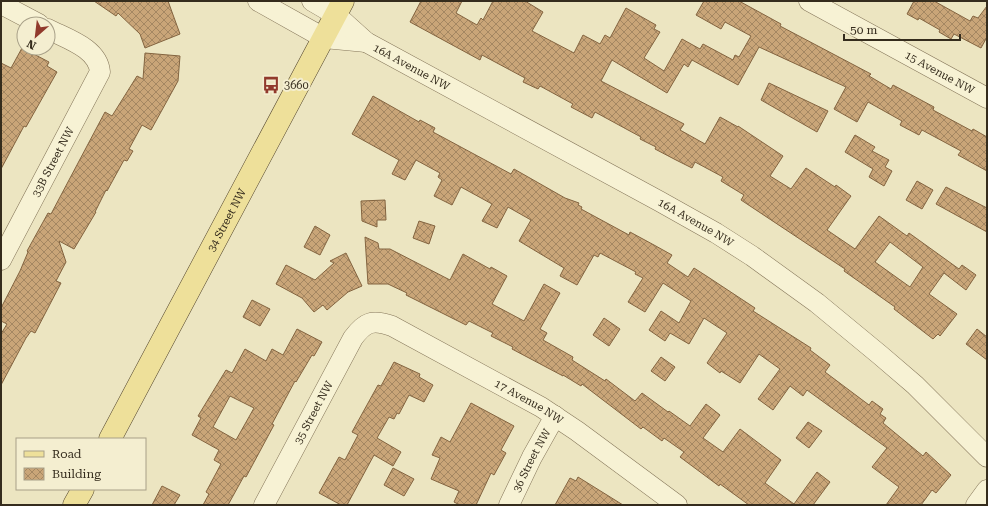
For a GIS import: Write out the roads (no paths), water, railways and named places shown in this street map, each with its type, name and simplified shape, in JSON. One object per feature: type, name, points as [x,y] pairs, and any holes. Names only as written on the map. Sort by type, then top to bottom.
[{"type":"main road","name":"34 Street NW","points":[[111,438],[340,8]]},
{"type":"main road","points":[[75,505],[82,490]]},
{"type":"street","name":"16A Avenue NW","points":[[258,1],[324,38],[366,42],[665,204],[752,256],[817,303],[880,354],[987,457]]},
{"type":"street","name":"16A Avenue NW","points":[[312,1],[340,8],[366,42]]},
{"type":"street","name":"15 Avenue NW","points":[[809,1],[985,91]]},
{"type":"street","points":[[1,4],[24,16]]},
{"type":"street","name":"33B Street NW","points":[[1,260],[97,81],[100,72],[99,64],[87,49],[56,33]]},
{"type":"street","name":"17 Avenue NW","points":[[367,323],[374,322],[392,326],[527,398],[555,416],[677,505]]},
{"type":"street","name":"35 Street NW","points":[[264,505],[353,338],[367,323]]},
{"type":"street","name":"36 Street NW","points":[[509,505],[532,457],[555,416]]},
{"type":"street","points":[[976,505],[987,490]]},
{"type":"place","name":"3660","points":[[271,85]]}]
